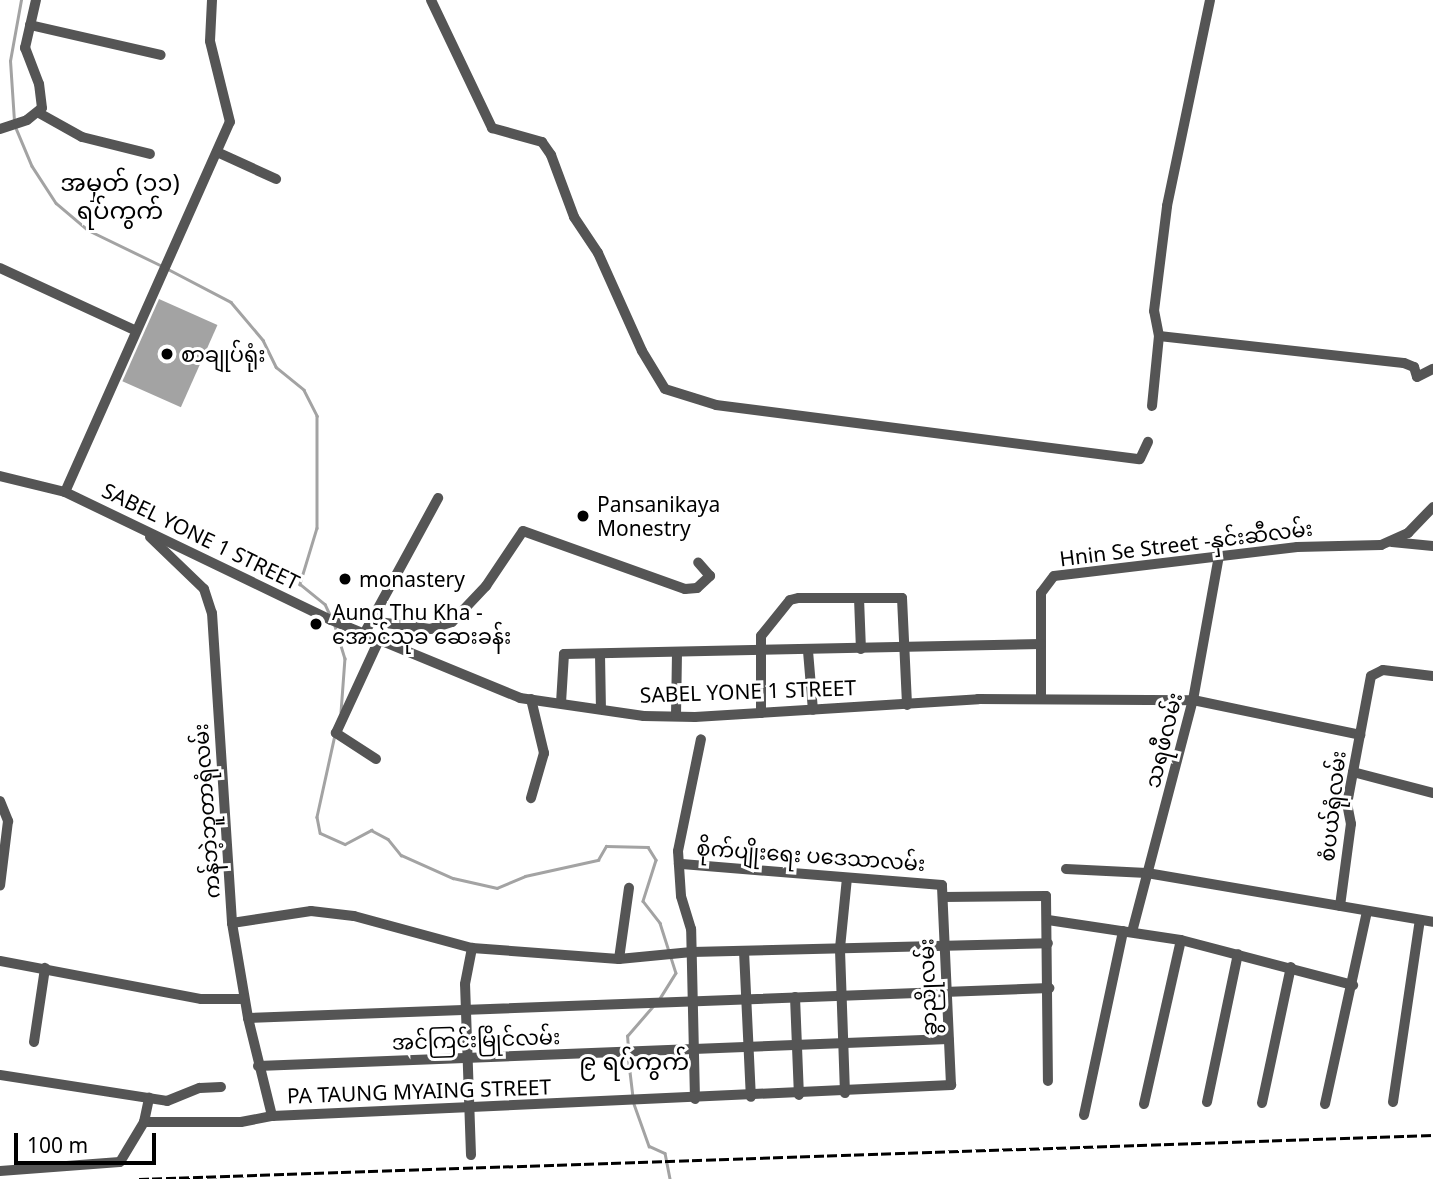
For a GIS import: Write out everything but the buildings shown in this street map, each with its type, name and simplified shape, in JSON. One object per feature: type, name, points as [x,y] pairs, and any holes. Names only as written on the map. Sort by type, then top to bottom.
[{"type":"street","points":[[36,0],[25,48],[43,100],[39,113]]},
{"type":"street","points":[[65,492],[134,330],[217,152],[230,111],[211,41],[212,0]]},
{"type":"street","points":[[431,0],[492,128],[542,142],[574,217],[598,253],[642,351],[665,388],[716,405],[1140,458],[1148,442]]},
{"type":"street","points":[[1152,406],[1159,336],[1154,312],[1167,206],[1210,0]]},
{"type":"street","points":[[30,25],[161,55]]},
{"type":"street","points":[[0,129],[39,113]]},
{"type":"street","points":[[39,113],[82,137],[150,154]]},
{"type":"street","points":[[217,152],[276,179]]},
{"type":"street","points":[[0,268],[134,330]]},
{"type":"street","points":[[1159,336],[1404,363],[1414,367],[1417,377],[1433,369]]},
{"type":"street","name":"SABEL YONE 1 STREET","points":[[0,476],[65,492],[364,634],[531,699],[676,716],[1041,698],[1193,700],[1360,735]]},
{"type":"street","points":[[364,634],[438,498]]},
{"type":"street","points":[[1392,542],[1433,507]]},
{"type":"street","name":"ကန်ဘဲ့ဘူတာရုံလမ်း","points":[[140,528],[204,589],[212,613],[233,923],[244,999],[272,1116]]},
{"type":"street","points":[[372,621],[430,629],[452,622],[486,586],[523,531],[685,589],[697,588],[710,576],[698,562]]},
{"type":"street","name":"Hnin Se Street -နှင်းဆီလမ်း","points":[[1041,698],[1041,593],[1054,576],[1219,555],[1392,542],[1433,547]]},
{"type":"street","name":"သရဖီလမ်း","points":[[1084,1115],[1128,932],[1147,873],[1193,700],[1219,555]]},
{"type":"street","points":[[859,598],[861,649]]},
{"type":"street","points":[[761,713],[759,652],[763,632],[790,600],[902,598],[907,648],[907,705]]},
{"type":"street","points":[[376,760],[336,733],[379,640]]},
{"type":"street","points":[[561,703],[561,656],[1041,644]]},
{"type":"street","points":[[808,650],[813,710]]},
{"type":"street","points":[[600,654],[601,709]]},
{"type":"street","points":[[676,716],[677,654]]},
{"type":"street","points":[[1433,669],[1433,676]]},
{"type":"street","name":"စံပယ်ရုံလမ်း","points":[[1340,906],[1353,772],[1374,671],[1433,676]]},
{"type":"street","points":[[531,699],[544,753],[531,798]]},
{"type":"street","points":[[695,1099],[692,952],[678,851],[701,739]]},
{"type":"street","points":[[1353,772],[1433,793]]},
{"type":"street","points":[[0,801],[8,821],[0,886]]},
{"type":"street","name":"စိုက်ပျိုးရေး ပဒေသာလမ်း","points":[[679,864],[940,884]]},
{"type":"street","points":[[1066,869],[1147,873],[1433,922]]},
{"type":"street","points":[[845,1093],[840,948],[847,878]]},
{"type":"street","name":"ခွာညိုလမ်း","points":[[940,884],[943,897],[951,1081],[948,1088]]},
{"type":"street","points":[[619,959],[629,888]]},
{"type":"street","points":[[943,897],[1042,895],[1048,898],[1048,1081]]},
{"type":"street","points":[[233,923],[312,911],[354,916],[472,948],[619,959],[692,952],[1048,943]]},
{"type":"street","points":[[1325,1104],[1367,912]]},
{"type":"street","points":[[1048,920],[1181,940],[1353,985]]},
{"type":"street","points":[[1393,1102],[1420,920]]},
{"type":"street","points":[[1144,1104],[1181,940]]},
{"type":"street","points":[[471,1155],[466,1010],[472,948]]},
{"type":"street","points":[[744,951],[751,1097]]},
{"type":"street","points":[[1207,1102],[1238,954]]},
{"type":"street","points":[[0,961],[201,999],[244,999]]},
{"type":"street","points":[[1262,1103],[1291,967]]},
{"type":"street","points":[[34,1042],[46,968]]},
{"type":"street","points":[[248,1018],[1049,988]]},
{"type":"street","points":[[795,997],[800,1046],[799,1095]]},
{"type":"street","name":"အင်ကြင်းမြိုင်လမ်း","points":[[258,1066],[948,1039]]},
{"type":"street","points":[[0,1074],[149,1098],[180,1099],[201,1088],[221,1087]]},
{"type":"street","name":"PA TAUNG MYAING STREET","points":[[144,1122],[241,1122],[272,1116],[470,1110],[948,1088]]},
{"type":"street","points":[[0,1171],[120,1163],[144,1122],[149,1098]]},
{"type":"shaded area","points":[[159,299],[217,325],[181,407],[122,381]]},
{"type":"waterway","points":[[14,121],[10,61],[21,0]]},
{"type":"waterway","points":[[16,128],[32,166],[56,203],[88,230],[162,266]]},
{"type":"waterway","points":[[168,269],[231,302],[263,340],[276,367],[304,390],[317,416],[317,528],[300,584],[325,604],[331,617]]},
{"type":"waterway","points":[[335,626],[345,658],[341,712]]},
{"type":"waterway","points":[[335,735],[317,817],[320,833],[345,844],[371,830],[388,839],[401,855],[453,878],[497,888],[525,876],[598,860],[606,846],[648,847],[656,860],[643,901],[660,923],[676,973],[660,999]]},
{"type":"waterway","points":[[628,1049],[627,1036],[653,1006]]},
{"type":"waterway","points":[[628,1055],[633,1097]]},
{"type":"waterway","points":[[634,1104],[649,1146],[665,1153],[670,1179]]},
{"type":"railway","points":[[139,1179],[1433,1135]]},
{"type":"place","name":"စာချုပ်ရုံး","points":[[167,354]]},
{"type":"place","name":"Pansanikaya Monestry","points":[[583,516]]},
{"type":"place","name":"monastery","points":[[345,579]]},
{"type":"place","name":"Aung Thu Kha - အောင်သုခ ဆေးခန်း","points":[[316,624]]},
{"type":"district","name":"အမှတ် (၁၁) ရပ်ကွက်","points":[[120,196]]},
{"type":"district","name":"၉ ရပ်ကွက်","points":[[634,1061]]}]
